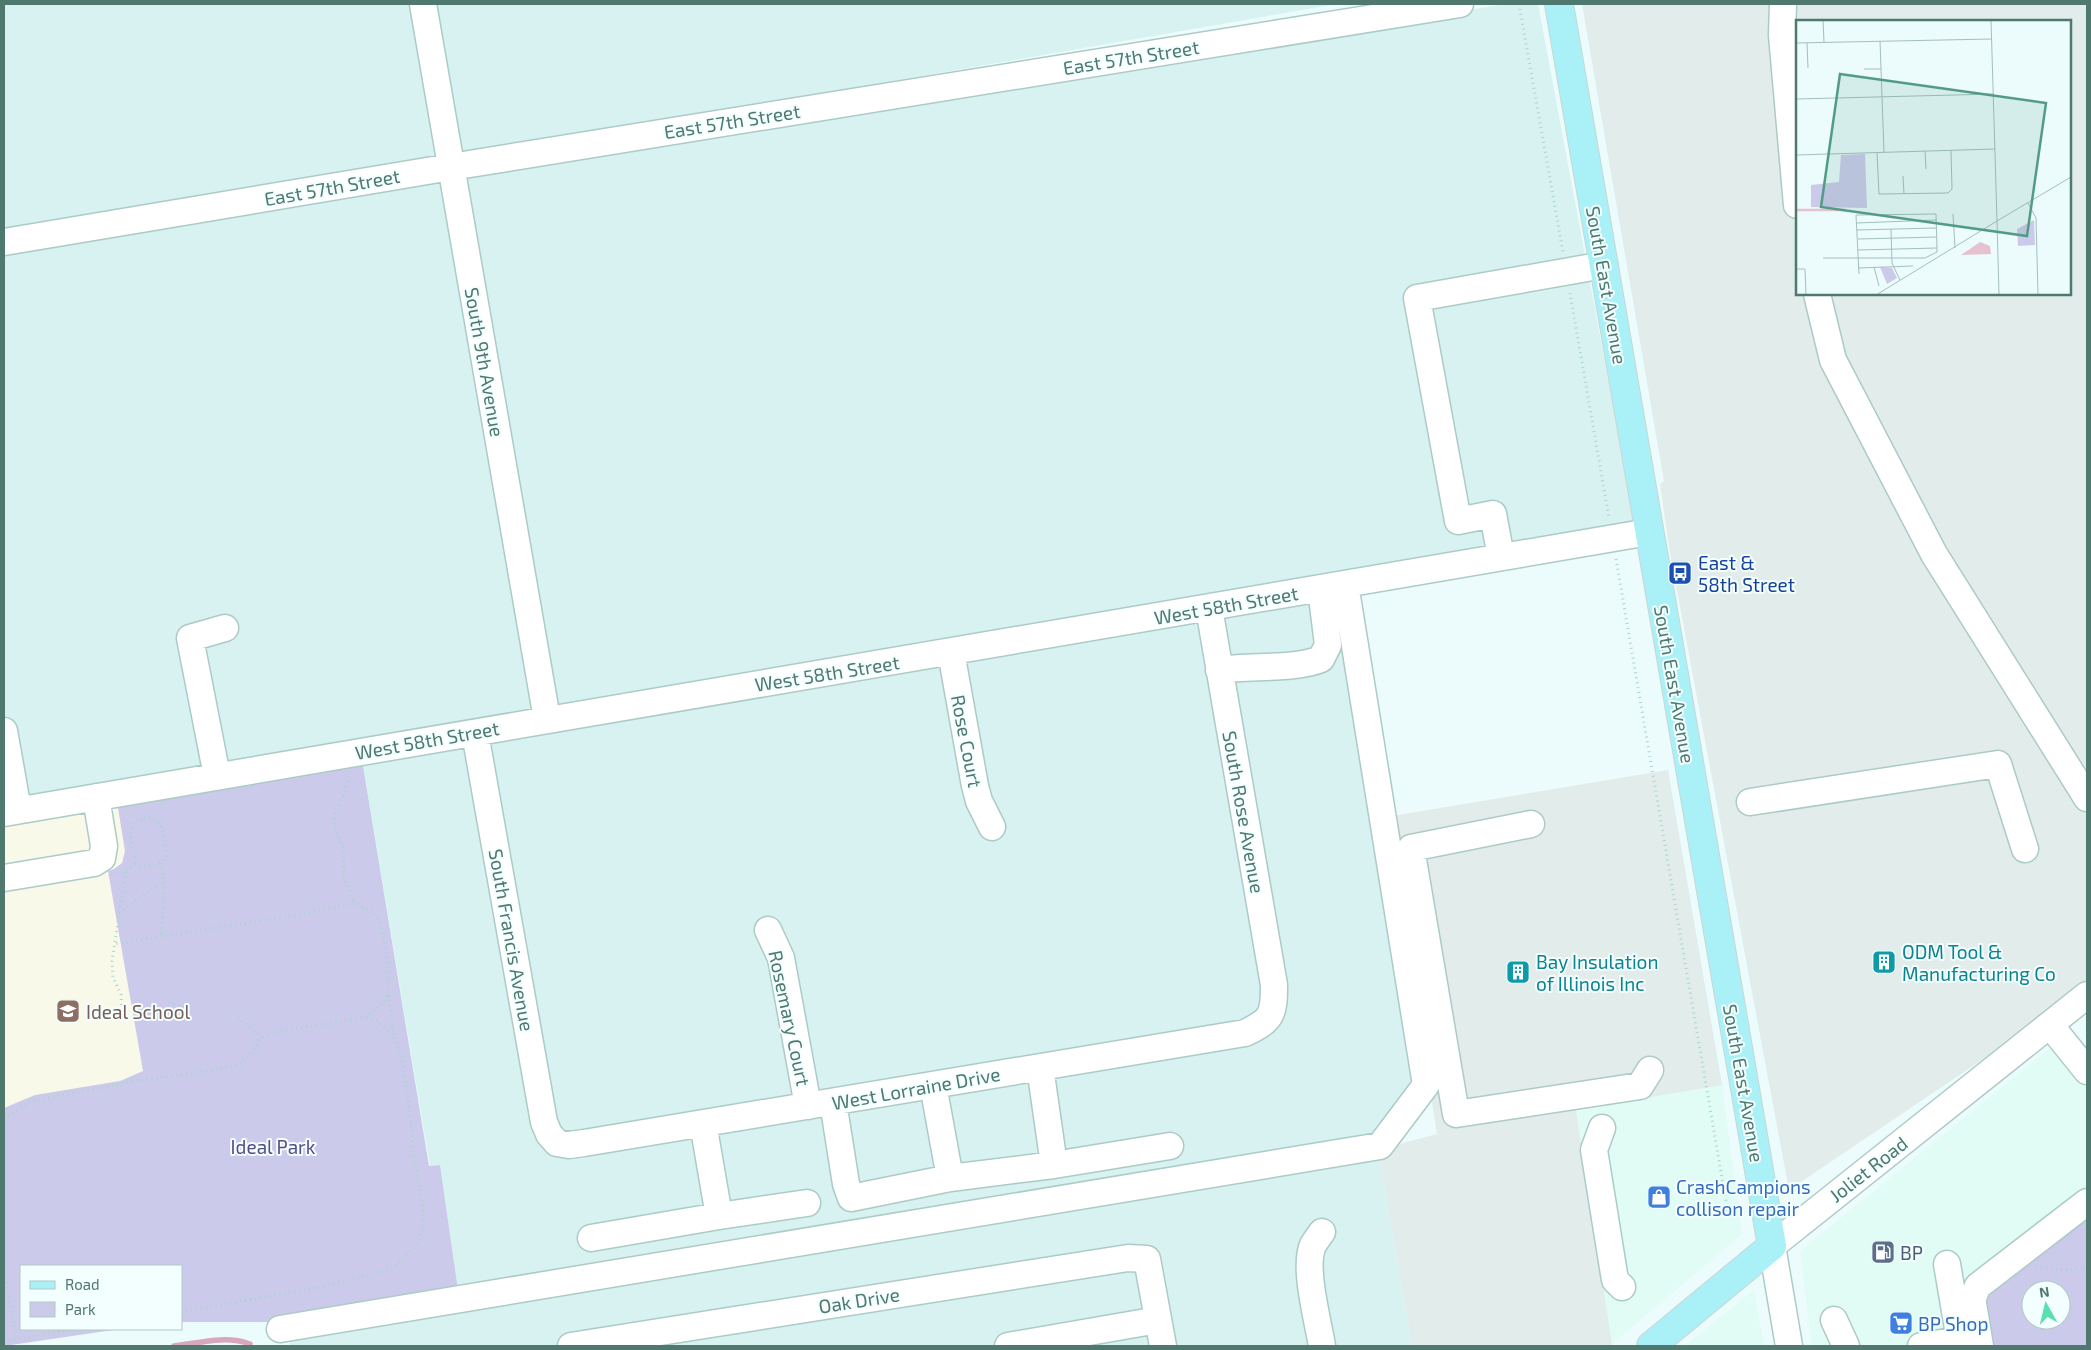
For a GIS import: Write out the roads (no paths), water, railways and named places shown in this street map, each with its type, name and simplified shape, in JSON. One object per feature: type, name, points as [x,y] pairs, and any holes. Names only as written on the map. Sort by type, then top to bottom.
[{"type":"main road","name":"South East Avenue","points":[[1559,4],[1772,1246]]},
{"type":"main road","name":"Joliet Road","points":[[1651,1346],[1772,1246]]},
{"type":"street","name":"South 9th Avenue","points":[[422,4],[547,719]]},
{"type":"street","name":"East 57th Street","points":[[4,242],[451,167],[1460,4]]},
{"type":"street","points":[[1783,4],[1782,35],[1796,194]]},
{"type":"street","points":[[1463,564],[1458,521],[1417,298],[1604,265]]},
{"type":"street","points":[[1818,295],[1833,360],[1934,554],[2087,798]]},
{"type":"street","points":[[1458,521],[1493,514],[1501,557]]},
{"type":"street","name":"West 58th Street","points":[[11,812],[1649,532]]},
{"type":"street","points":[[1219,670],[1237,667],[1278,666],[1321,659],[1328,645],[1333,586]]},
{"type":"street","points":[[280,1329],[1380,1146],[1426,1084],[1333,586]]},
{"type":"street","name":"South Rose Avenue","points":[[1208,608],[1274,985],[1274,1001],[1270,1016]]},
{"type":"street","points":[[218,776],[190,638],[225,628]]},
{"type":"street","name":"Rose Court","points":[[951,652],[975,786],[979,801],[992,827]]},
{"type":"street","points":[[4,731],[11,812]]},
{"type":"street","name":"South Francis Avenue","points":[[475,732],[544,1122],[549,1134],[557,1143]]},
{"type":"street","points":[[1750,802],[1998,764],[2025,849]]},
{"type":"street","points":[[4,878],[94,863],[102,858],[104,846],[96,797]]},
{"type":"street","points":[[1530,824],[1411,848],[1456,1114],[1640,1086],[1650,1070]]},
{"type":"street","name":"Rosemary Court","points":[[768,930],[781,958],[808,1106]]},
{"type":"street","name":"Joliet Road","points":[[1772,1246],[2087,995]]},
{"type":"street","name":"West Lorraine Drive","points":[[557,1143],[569,1145],[703,1124],[1244,1032],[1260,1026],[1270,1016]]},
{"type":"street","points":[[2050,1025],[2087,1071]]},
{"type":"street","points":[[1040,1067],[1054,1165]]},
{"type":"street","points":[[933,1085],[950,1178]]},
{"type":"street","points":[[833,1102],[846,1184],[851,1198],[950,1178],[1054,1165],[1170,1146]]},
{"type":"street","points":[[703,1124],[719,1216]]},
{"type":"street","points":[[1602,1128],[1594,1150],[1615,1280],[1622,1287]]},
{"type":"street","points":[[1980,1346],[1973,1297],[1978,1286],[2087,1202]]},
{"type":"street","points":[[591,1238],[719,1216],[807,1204]]},
{"type":"street","points":[[1322,1232],[1313,1246],[1310,1268],[1322,1346]]},
{"type":"street","points":[[1772,1246],[1789,1346]]},
{"type":"street","name":"Oak Drive","points":[[571,1346],[1128,1258],[1147,1259],[1158,1320]]},
{"type":"street","points":[[1921,1346],[1960,1340],[1947,1264]]},
{"type":"street","points":[[1008,1346],[1158,1320],[1163,1346]]},
{"type":"street","points":[[1834,1320],[1846,1346]]},
{"type":"waterway","points":[[174,1346],[222,1340],[241,1341],[250,1344]]},
{"type":"place","name":"East & 58th Street","points":[[1680,573]]},
{"type":"place","name":"ODM Tool & Manufacturing Co","points":[[1884,962]]},
{"type":"place","name":"Bay Insulation of Illinois Inc","points":[[1518,972]]},
{"type":"place","name":"Ideal School","points":[[68,1011]]},
{"type":"place","name":"CrashCampions collison repair","points":[[1659,1197]]},
{"type":"place","name":"BP","points":[[1883,1252]]},
{"type":"place","name":"BP Shop","points":[[1901,1323]]},
{"type":"park label","name":"Ideal Park","points":[[273,1146]]}]
